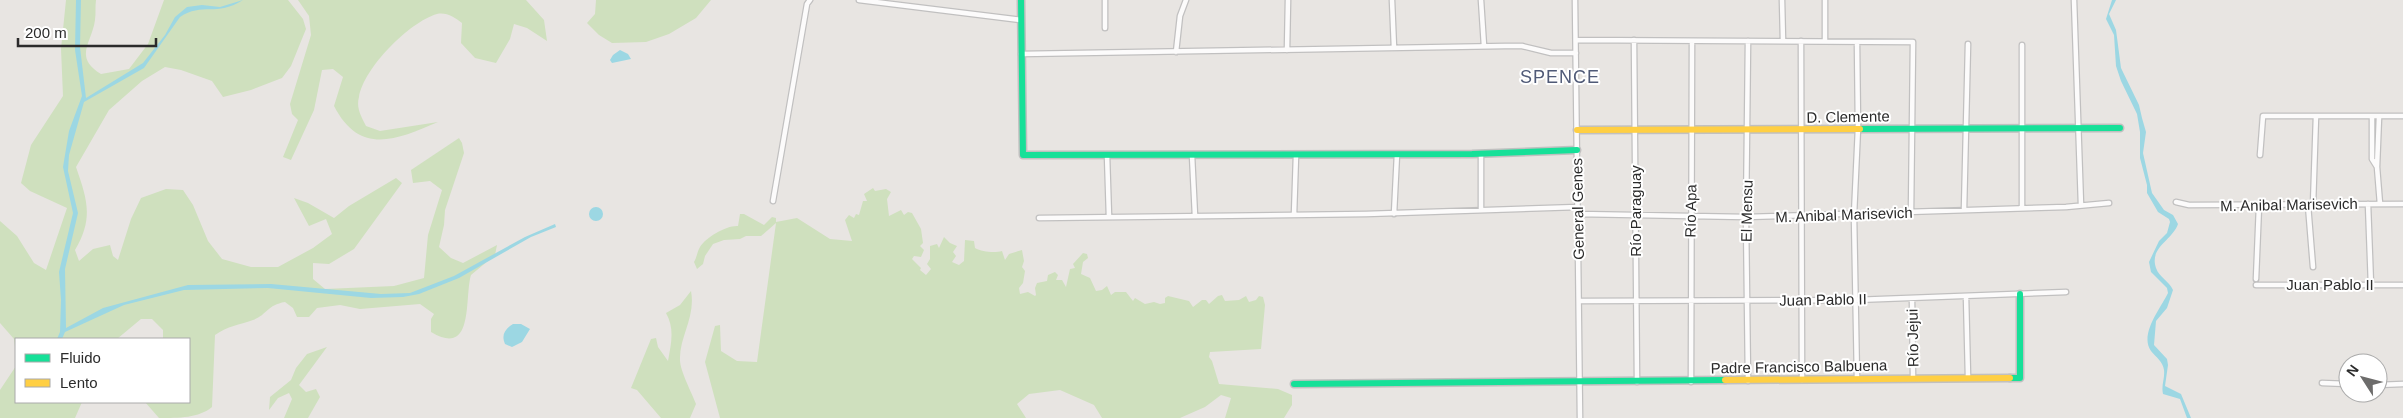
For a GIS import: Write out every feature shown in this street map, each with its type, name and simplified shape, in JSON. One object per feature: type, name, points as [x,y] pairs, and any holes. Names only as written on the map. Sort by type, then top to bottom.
[{"type":"street","points":[[773,201],[807,4],[810,0]]},
{"type":"street","points":[[859,0],[1021,20]]},
{"type":"street","points":[[1020,0],[1023,155],[1481,154],[1577,150]]},
{"type":"street","points":[[1105,0],[1105,28]]},
{"type":"street","points":[[1176,52],[1180,16],[1186,0]]},
{"type":"street","points":[[1287,50],[1288,0]]},
{"type":"street","points":[[1392,0],[1394,48]]},
{"type":"street","points":[[1481,0],[1484,46]]},
{"type":"street","name":"General Genes","points":[[1576,0],[1580,418]]},
{"type":"street","points":[[1782,0],[1783,41]]},
{"type":"street","points":[[1825,0],[1825,41]]},
{"type":"street","points":[[2074,0],[2081,205]]},
{"type":"street","points":[[1576,40],[1913,42],[1911,212]]},
{"type":"street","name":"Río Paraguay","points":[[1634,40],[1637,382]]},
{"type":"street","name":"Río Apa","points":[[1691,382],[1692,41]]},
{"type":"street","name":"El Mensu","points":[[1748,41],[1746,217],[1748,381]]},
{"type":"street","points":[[1801,41],[1802,380]]},
{"type":"street","points":[[1857,42],[1858,128],[1854,215],[1857,379]]},
{"type":"street","points":[[1964,210],[1968,44]]},
{"type":"street","points":[[2022,45],[2022,208]]},
{"type":"street","points":[[1021,54],[1484,46],[1522,46],[1551,53],[1576,53]]},
{"type":"street","points":[[2260,155],[2263,116],[2403,116]]},
{"type":"street","points":[[2313,267],[2311,205],[2316,116]]},
{"type":"street","points":[[2372,116],[2372,159],[2377,167]]},
{"type":"street","points":[[2379,117],[2377,167],[2380,204]]},
{"type":"street","name":"D. Clemente","points":[[1577,130],[2120,128]]},
{"type":"street","points":[[1394,214],[1397,154]]},
{"type":"street","points":[[1481,154],[1481,210]]},
{"type":"street","points":[[1107,155],[1109,217]]},
{"type":"street","points":[[1192,155],[1195,216]]},
{"type":"street","points":[[1294,215],[1296,155]]},
{"type":"street","name":"M. Anibal Marisevich","points":[[2176,202],[2189,205],[2259,206],[2403,204]]},
{"type":"street","name":"M. Anibal Marisevich","points":[[1578,214],[1690,218],[1854,215],[2109,203]]},
{"type":"street","points":[[2368,204],[2371,285]]},
{"type":"street","points":[[2256,279],[2259,206]]},
{"type":"street","points":[[1039,218],[1394,214],[1578,207]]},
{"type":"street","name":"Juan Pablo II","points":[[2256,285],[2403,285]]},
{"type":"street","name":"Juan Pablo II","points":[[1580,301],[1855,300],[2066,292]]},
{"type":"street","name":"Padre Francisco Balbuena","points":[[1294,384],[2020,378],[2020,294]]},
{"type":"street","points":[[1966,296],[1968,377]]},
{"type":"street","name":"Río Jejui","points":[[1912,298],[1913,378]]},
{"type":"street","points":[[2322,383],[2338,384]]},
{"type":"street","points":[[2388,385],[2403,384]]},
{"type":"green space","points":[[66,0],[96,0],[95,20],[86,49],[86,56],[93,68],[101,74],[129,69],[148,44],[164,0],[288,0],[303,19],[306,29],[291,66],[282,78],[251,90],[223,97],[212,81],[181,70],[165,67],[142,81],[109,110],[76,167],[87,208],[85,228],[75,250],[79,261],[93,249],[110,245],[113,256],[118,260],[131,219],[141,198],[166,189],[183,190],[193,205],[208,241],[222,259],[251,267],[278,267],[313,248],[332,234],[326,219],[309,226],[294,198],[308,203],[334,218],[349,206],[396,178],[402,183],[354,249],[329,264],[313,263],[313,279],[325,289],[394,286],[424,278],[428,235],[442,190],[430,181],[413,183],[411,170],[459,138],[464,153],[445,210],[439,247],[451,258],[463,263],[497,245],[495,255],[471,275],[465,322],[461,331],[455,337],[445,338],[431,332],[431,319],[434,314],[420,304],[360,309],[340,305],[317,308],[309,317],[297,317],[293,308],[285,302],[279,303],[258,318],[215,335],[212,407],[195,415],[174,418],[159,418],[146,403],[190,403],[190,338],[163,338],[163,330],[152,319],[141,319],[118,338],[15,338],[15,346],[14,339],[0,323],[0,221],[17,236],[34,263],[46,270],[67,208],[30,191],[21,183],[31,145],[63,96],[61,49]]},
{"type":"green space","points":[[298,0],[526,0],[544,20],[547,41],[527,28],[514,24],[510,39],[496,63],[475,58],[461,43],[462,23],[457,19],[437,14],[426,19],[401,36],[378,60],[363,85],[358,105],[366,126],[380,131],[438,122],[393,138],[380,140],[367,138],[355,132],[344,122],[334,106],[343,77],[333,69],[322,70],[314,110],[291,160],[283,157],[298,120],[292,114],[290,104],[311,35],[309,16]]},
{"type":"green space","points":[[596,0],[711,0],[696,18],[669,34],[646,42],[612,43],[599,35],[587,23],[595,14]]},
{"type":"green space","points":[[873,188],[875,191],[886,189],[891,192],[887,199],[889,216],[901,210],[904,215],[908,212],[912,213],[921,229],[923,243],[920,246],[924,250],[921,257],[914,256],[912,259],[926,275],[931,269],[927,264],[930,259],[930,246],[937,244],[939,248],[944,237],[950,243],[957,246],[953,252],[956,256],[952,262],[959,265],[964,261],[965,240],[974,241],[975,248],[981,250],[1002,251],[1005,260],[1009,254],[1022,250],[1024,261],[1022,267],[1025,271],[1023,283],[1019,288],[1020,294],[1028,292],[1035,296],[1037,283],[1047,281],[1048,275],[1055,272],[1058,275],[1056,280],[1062,280],[1066,287],[1070,269],[1075,268],[1073,264],[1083,253],[1087,254],[1088,258],[1083,262],[1081,274],[1090,278],[1096,291],[1102,290],[1107,286],[1111,295],[1115,292],[1126,292],[1133,301],[1135,298],[1145,304],[1154,302],[1165,303],[1165,298],[1168,296],[1189,301],[1193,307],[1202,300],[1206,300],[1209,304],[1222,295],[1225,301],[1239,300],[1246,296],[1249,302],[1256,300],[1259,296],[1263,297],[1265,305],[1261,349],[1210,352],[1209,357],[1219,384],[1278,389],[1292,395],[1292,405],[1284,418],[1225,418],[1231,398],[1221,395],[1205,407],[1180,418],[1102,418],[1094,405],[1060,390],[1029,394],[1017,404],[1026,418],[720,418],[705,362],[715,326],[720,325],[721,351],[737,361],[757,362],[776,223],[761,236],[746,236],[740,239],[724,240],[713,244],[705,256],[703,264],[697,269],[694,262],[700,247],[717,232],[728,227],[738,226],[740,214],[744,214],[764,225],[772,217],[776,218],[776,222],[797,218],[830,239],[852,241],[845,220],[849,215],[854,218],[856,214],[859,215],[863,201],[867,201],[864,194]]},
{"type":"green space","points":[[691,291],[691,310],[680,351],[680,360],[684,376],[696,404],[690,418],[661,418],[637,390],[631,388],[651,339],[656,338],[658,347],[668,361],[671,325],[666,313],[680,305]]},
{"type":"green space","points":[[327,347],[299,385],[306,392],[316,389],[320,397],[308,418],[284,418],[292,399],[289,393],[278,398],[269,410],[270,397],[291,380],[296,368],[307,354]]},
{"type":"green space","points":[[15,368],[15,403],[82,403],[75,418],[0,418],[0,390]]},
{"type":"water","points":[[76,0],[81,0],[80,47],[86,98],[143,63],[165,35],[175,17],[187,7],[202,5],[220,7],[243,0],[225,8],[195,10],[180,17],[144,68],[84,102],[69,155],[68,171],[78,213],[65,269],[66,328],[103,308],[188,285],[271,284],[381,294],[410,293],[454,276],[525,237],[555,224],[556,227],[531,237],[459,278],[419,294],[403,297],[371,298],[268,288],[184,290],[124,305],[65,332],[62,338],[57,338],[60,332],[61,300],[59,272],[73,213],[63,167],[69,131],[82,96],[75,50]]},
{"type":"water","points":[[2112,0],[2116,0],[2109,14],[2116,30],[2121,68],[2139,105],[2146,132],[2143,153],[2152,193],[2164,210],[2173,215],[2178,224],[2158,249],[2156,255],[2157,271],[2173,290],[2167,308],[2156,321],[2154,345],[2167,359],[2165,386],[2181,394],[2191,418],[2187,418],[2180,399],[2163,394],[2163,367],[2148,344],[2149,329],[2152,321],[2168,293],[2167,288],[2151,272],[2149,262],[2159,241],[2167,233],[2170,222],[2169,219],[2158,212],[2147,193],[2147,185],[2140,158],[2140,132],[2137,114],[2116,66],[2114,35],[2106,19]]},
{"type":"water","points":[[620,50],[628,54],[631,59],[612,63],[610,60],[613,55]]},
{"type":"water","points":[[593,207],[599,207],[603,214],[599,221],[593,221],[589,217],[589,211]]},
{"type":"water","points":[[513,324],[521,324],[530,329],[522,342],[512,347],[505,344],[503,338],[506,330]]},
{"type":"traffic: fast","points":[[1021,0],[1023,155],[1472,154],[1577,150]]},
{"type":"traffic: fast","points":[[1860,129],[2120,128]]},
{"type":"traffic: fast","points":[[2010,378],[2020,378],[2020,294]]},
{"type":"traffic: fast","points":[[1294,384],[1725,380]]},
{"type":"traffic: slow","points":[[1577,130],[1860,129]]},
{"type":"traffic: slow","points":[[1725,380],[2010,378]]},
{"type":"district","name":"SPENCE","points":[[1560,77]]}]
